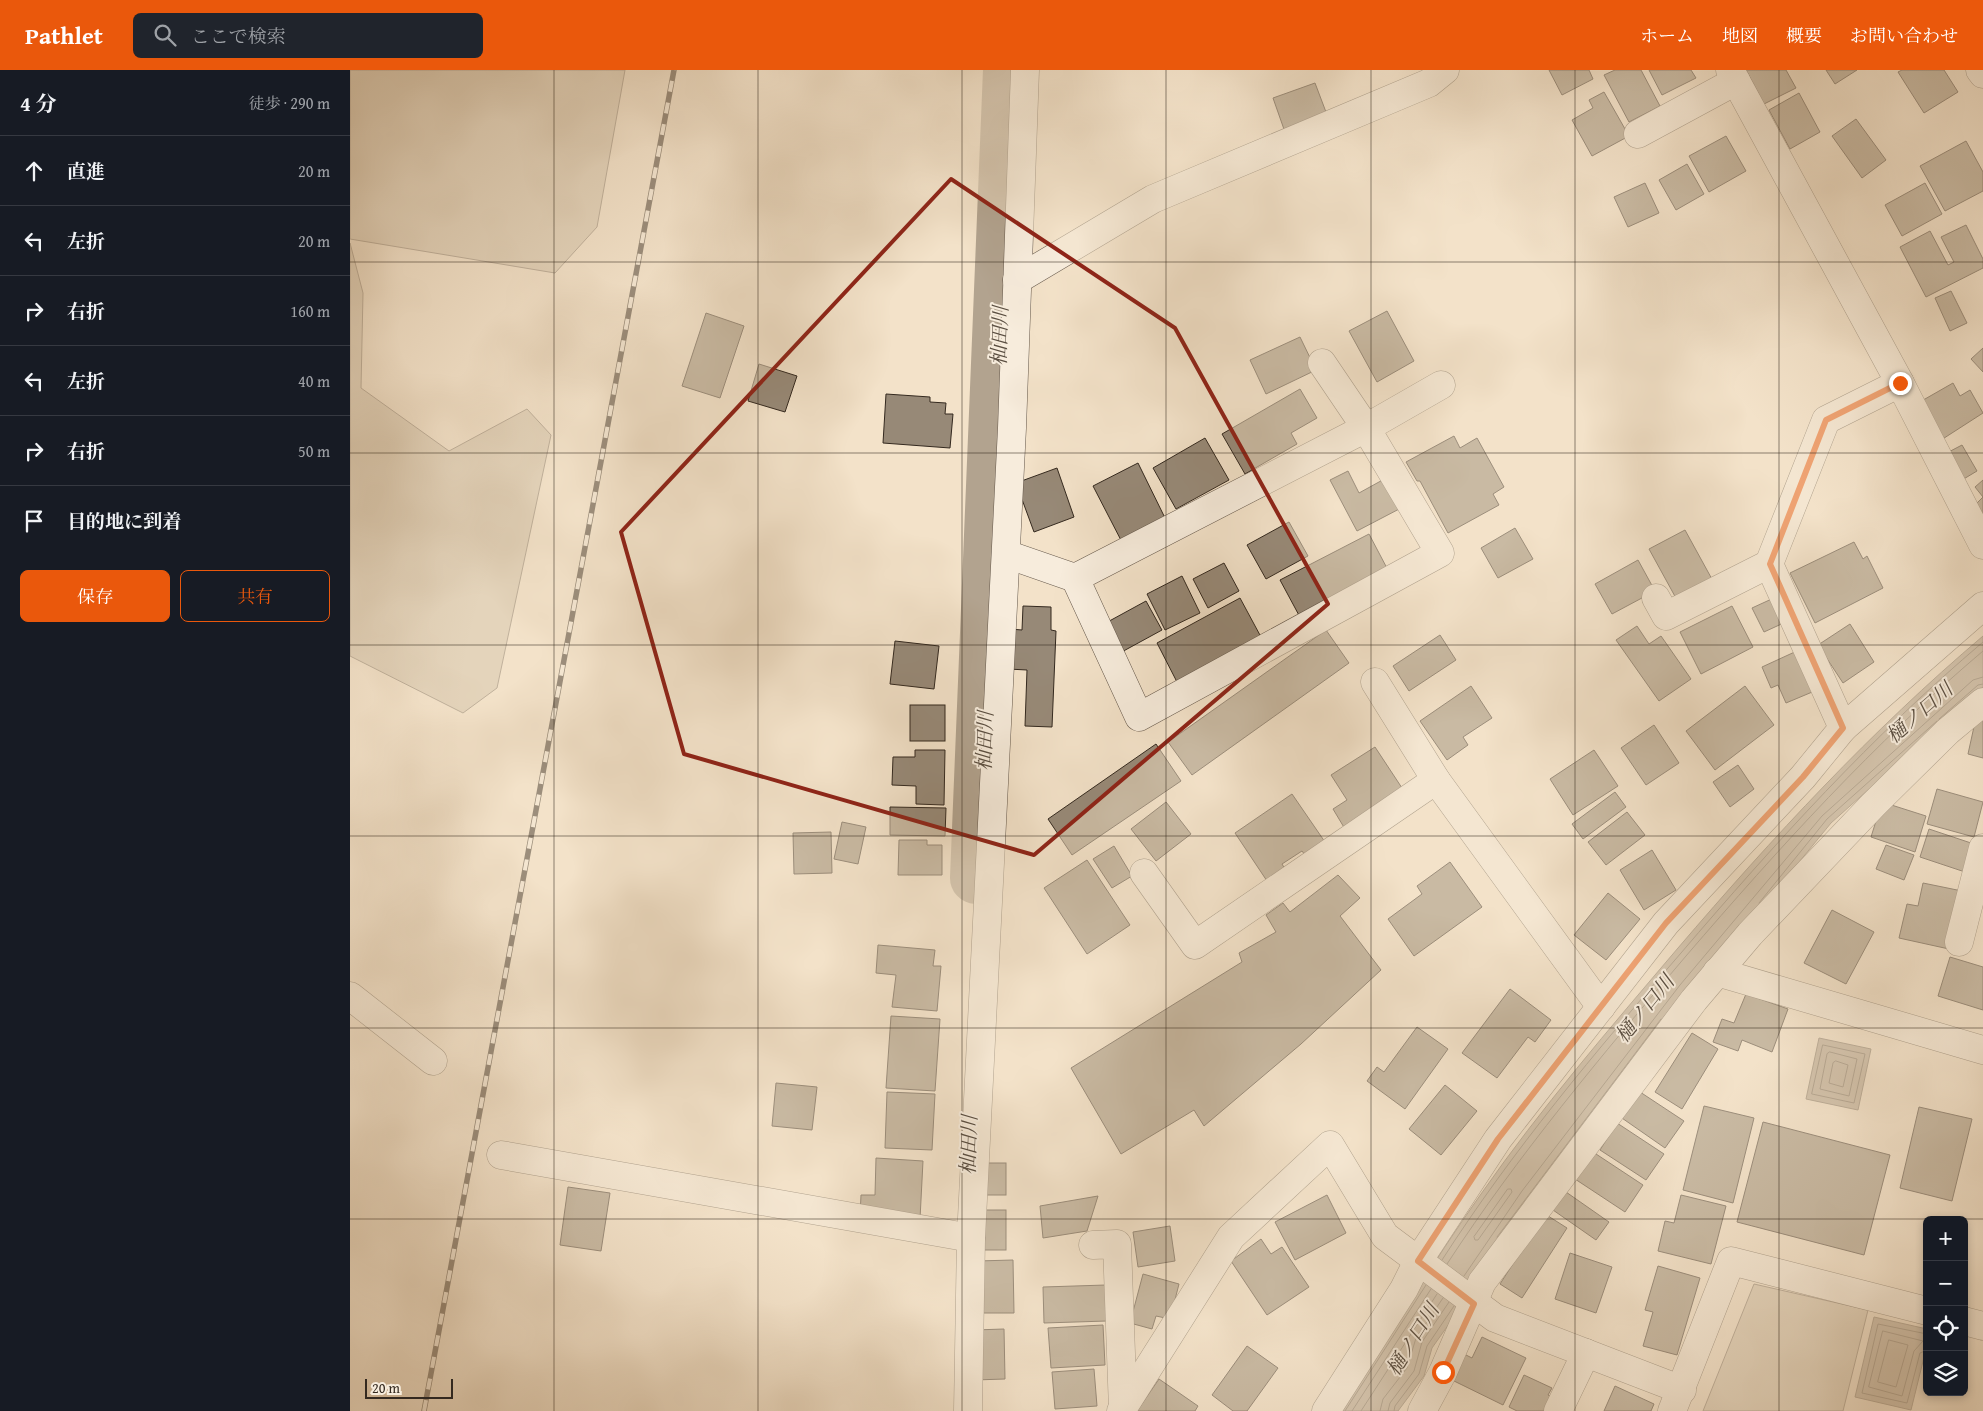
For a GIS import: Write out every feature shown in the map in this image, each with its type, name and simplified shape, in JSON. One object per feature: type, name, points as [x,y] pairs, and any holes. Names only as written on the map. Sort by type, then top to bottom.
[{"type":"street","points":[[968,1411],[970,1238],[1006,554],[1025,70]]},
{"type":"street","points":[[1017,280],[1153,199],[1429,83],[1445,70]]},
{"type":"street","points":[[1980,70],[1983,74]]},
{"type":"street","points":[[1638,134],[1733,76],[1900,383],[1983,545]]},
{"type":"street","points":[[1006,554],[1075,578],[1139,717],[1440,553],[1366,428],[1322,363]]},
{"type":"street","points":[[1656,598],[1666,616],[1770,564],[1826,420],[1900,383]]},
{"type":"street","points":[[1075,578],[1366,428],[1441,385]]},
{"type":"street","points":[[1770,564],[1843,728]]},
{"type":"street","points":[[1326,1411],[1404,1289],[1424,1265],[1498,1139],[1666,923],[1803,777],[1843,728],[1983,606]]},
{"type":"street","points":[[1375,682],[1436,780],[1601,1007]]},
{"type":"street","points":[[1422,1411],[1443,1372],[1468,1300],[1718,972],[1750,934],[1873,805],[1948,730],[1983,702]]},
{"type":"street","points":[[1144,872],[1195,945],[1436,780]]},
{"type":"street","points":[[1959,942],[1983,848]]},
{"type":"street","points":[[1718,972],[1983,1050]]},
{"type":"street","points":[[350,996],[433,1061]]},
{"type":"street","points":[[1122,1410],[1232,1237],[1330,1145],[1385,1236],[1468,1300],[1495,1318],[1586,1353],[1677,1400],[1731,1261],[1923,1310]]},
{"type":"street","points":[[500,1155],[970,1238]]},
{"type":"street","points":[[1093,1245],[1116,1244],[1122,1410]]},
{"type":"street","points":[[1968,1322],[1983,1326]]},
{"type":"street","points":[[1558,1411],[1586,1353]]},
{"type":"highlighted area","points":[[951,179],[1175,328],[1328,604],[1034,855],[684,754],[621,532]]},
{"type":"shaded area","points":[[350,70],[625,70],[597,227],[555,273],[350,239]]},
{"type":"shaded area","points":[[350,243],[363,293],[361,388],[449,451],[527,409],[551,435],[497,688],[463,713],[350,656]]},
{"type":"shaded area","points":[[1754,1284],[1868,1310],[1843,1411],[1703,1411]]},
{"type":"water","name":"樋ノ口川","points":[[1983,636],[1983,687],[1831,823],[1768,900],[1456,1314],[1432,1348],[1424,1376],[1398,1411],[1339,1411],[1426,1275],[1481,1194],[1552,1099],[1602,1038],[1750,866],[1824,786],[1901,709]]},
{"type":"water","points":[[1819,1038],[1871,1049],[1858,1110],[1806,1099]]},
{"type":"water","points":[[1874,1317],[1923,1328],[1923,1361],[1911,1410],[1855,1397]]},
{"type":"building","points":[[1549,70],[1589,70],[1593,79],[1562,95]]},
{"type":"building","points":[[1615,70],[1641,70],[1660,106],[1629,122],[1604,75]]},
{"type":"building","points":[[1649,70],[1691,70],[1696,78],[1662,95]]},
{"type":"building","points":[[1746,70],[1786,70],[1796,88],[1764,104]]},
{"type":"building","points":[[1826,70],[1857,70],[1835,84]]},
{"type":"building","points":[[1902,70],[1944,70],[1958,92],[1924,113],[1898,72]]},
{"type":"building","points":[[1315,83],[1329,120],[1286,135],[1273,98]]},
{"type":"building","points":[[1604,92],[1629,136],[1592,156],[1572,120],[1593,108],[1589,100]]},
{"type":"building","points":[[1799,93],[1820,132],[1790,149],[1769,110]]},
{"type":"building","points":[[1856,119],[1886,160],[1862,178],[1832,136]]},
{"type":"building","points":[[1726,136],[1746,171],[1709,192],[1689,156]]},
{"type":"building","points":[[1966,141],[1983,172],[1983,191],[1945,211],[1920,166]]},
{"type":"building","points":[[1687,164],[1704,194],[1676,210],[1659,180]]},
{"type":"building","points":[[1645,183],[1659,213],[1628,227],[1614,197]]},
{"type":"building","points":[[1925,183],[1942,214],[1902,236],[1885,205]]},
{"type":"building","points":[[1966,225],[1983,259],[1983,268],[1926,297],[1900,247],[1930,231],[1948,265],[1954,262],[1941,237]]},
{"type":"building","points":[[1951,291],[1967,323],[1950,331],[1935,298]]},
{"type":"building","points":[[1387,311],[1414,361],[1377,382],[1349,331]]},
{"type":"building","points":[[706,313],[744,326],[720,398],[682,386]]},
{"type":"building","points":[[1300,337],[1316,370],[1266,394],[1250,360]]},
{"type":"building","points":[[1983,348],[1983,372],[1971,359]]},
{"type":"building","points":[[759,364],[797,376],[785,412],[748,401]]},
{"type":"building","points":[[1953,383],[1960,396],[1970,390],[1983,413],[1938,442],[1918,403]]},
{"type":"building","points":[[1300,389],[1317,418],[1291,433],[1297,444],[1245,474],[1222,434]]},
{"type":"building","points":[[886,394],[930,397],[930,402],[946,403],[945,414],[953,414],[950,448],[883,443]]},
{"type":"building","points":[[1454,436],[1460,448],[1477,438],[1504,487],[1493,494],[1499,505],[1448,533],[1420,481],[1417,481],[1406,462]]},
{"type":"building","points":[[1205,438],[1229,480],[1176,509],[1153,468]]},
{"type":"building","points":[[1962,445],[1977,471],[1957,483],[1941,456]]},
{"type":"building","points":[[1138,463],[1168,524],[1124,546],[1093,486]]},
{"type":"building","points":[[1057,468],[1074,517],[1034,532],[1016,483]]},
{"type":"building","points":[[1348,471],[1359,493],[1388,477],[1403,507],[1357,531],[1330,480]]},
{"type":"building","points":[[1983,480],[1983,497],[1975,487]]},
{"type":"building","points":[[1983,497],[1983,519],[1973,507]]},
{"type":"building","points":[[1289,522],[1308,556],[1266,579],[1247,545]]},
{"type":"building","points":[[1515,528],[1533,559],[1498,578],[1481,548]]},
{"type":"building","points":[[1685,530],[1713,581],[1677,600],[1649,549]]},
{"type":"building","points":[[1369,534],[1389,572],[1301,619],[1280,580]]},
{"type":"building","points":[[1854,542],[1863,559],[1867,556],[1883,588],[1815,623],[1790,573]]},
{"type":"building","points":[[1638,560],[1655,591],[1612,614],[1595,584]]},
{"type":"building","points":[[1224,563],[1239,591],[1208,608],[1193,579]]},
{"type":"building","points":[[1182,576],[1200,613],[1165,630],[1147,594]]},
{"type":"building","points":[[1776,597],[1788,621],[1764,632],[1752,608]]},
{"type":"building","points":[[1240,598],[1261,637],[1177,682],[1157,643]]},
{"type":"building","points":[[1146,601],[1162,630],[1118,654],[1102,625]]},
{"type":"building","points":[[1023,606],[1051,607],[1051,630],[1056,631],[1052,727],[1025,726],[1027,670],[1008,669],[1010,629],[1022,630]]},
{"type":"building","points":[[1732,606],[1753,647],[1701,674],[1680,632]]},
{"type":"building","points":[[1850,624],[1874,662],[1843,683],[1818,645]]},
{"type":"building","points":[[1637,626],[1649,644],[1661,636],[1691,679],[1659,701],[1616,640]]},
{"type":"building","points":[[1326,630],[1349,663],[1192,775],[1168,742]]},
{"type":"building","points":[[1440,635],[1456,660],[1409,691],[1393,666]]},
{"type":"building","points":[[895,641],[939,646],[934,689],[890,684]]},
{"type":"building","points":[[1799,650],[1817,690],[1786,703],[1778,685],[1771,688],[1762,667]]},
{"type":"building","points":[[1471,686],[1492,718],[1463,737],[1468,745],[1447,760],[1420,721]]},
{"type":"building","points":[[1745,686],[1774,725],[1715,770],[1686,731]]},
{"type":"building","points":[[910,705],[945,705],[945,741],[910,741]]},
{"type":"building","points":[[1977,713],[1983,714],[1983,758],[1968,754]]},
{"type":"building","points":[[1654,725],[1679,763],[1646,785],[1621,748]]},
{"type":"building","points":[[1156,744],[1181,781],[1072,855],[1048,819]]},
{"type":"building","points":[[1375,747],[1404,791],[1345,829],[1333,809],[1347,800],[1331,775]]},
{"type":"building","points":[[915,750],[945,750],[944,805],[916,804],[916,786],[892,785],[893,757],[915,757]]},
{"type":"building","points":[[1594,750],[1618,786],[1573,815],[1550,779]]},
{"type":"building","points":[[1738,765],[1754,789],[1730,807],[1713,782]]},
{"type":"building","points":[[1937,789],[1983,802],[1974,837],[1927,824]]},
{"type":"building","points":[[1615,792],[1626,807],[1583,839],[1572,824]]},
{"type":"building","points":[[1292,794],[1325,842],[1305,855],[1302,851],[1282,864],[1285,869],[1267,881],[1235,833]]},
{"type":"building","points":[[1166,802],[1191,834],[1156,861],[1131,829]]},
{"type":"building","points":[[1882,802],[1926,816],[1915,852],[1871,837]]},
{"type":"building","points":[[890,807],[946,808],[945,836],[890,835]]},
{"type":"building","points":[[1627,812],[1645,835],[1606,865],[1588,842]]},
{"type":"building","points":[[842,822],[866,827],[858,864],[834,859]]},
{"type":"building","points":[[1929,829],[1974,844],[1965,872],[1920,857]]},
{"type":"building","points":[[831,832],[832,873],[794,874],[793,833]]},
{"type":"building","points":[[899,840],[927,840],[927,845],[942,845],[942,875],[898,875]]},
{"type":"building","points":[[1886,845],[1914,855],[1904,880],[1876,869]]},
{"type":"building","points":[[1114,846],[1132,876],[1112,888],[1093,859]]},
{"type":"building","points":[[1652,850],[1676,890],[1644,910],[1620,870]]},
{"type":"building","points":[[1087,860],[1130,925],[1087,954],[1044,888]]},
{"type":"building","points":[[1450,862],[1482,907],[1414,956],[1388,919],[1422,894],[1417,886]]},
{"type":"building","points":[[1338,875],[1360,898],[1340,916],[1381,970],[1301,1044],[1204,1126],[1194,1110],[1121,1154],[1071,1068],[1242,962],[1239,953],[1276,932],[1266,915],[1283,903],[1290,912]]},
{"type":"building","points":[[1923,883],[1962,891],[1949,949],[1899,938],[1907,904],[1918,906]]},
{"type":"building","points":[[1608,893],[1640,919],[1606,960],[1574,935]]},
{"type":"building","points":[[1832,910],[1874,932],[1846,984],[1804,963]]},
{"type":"building","points":[[878,945],[935,950],[933,966],[941,966],[937,1011],[892,1007],[896,975],[876,973]]},
{"type":"building","points":[[1950,957],[1983,967],[1983,1010],[1938,996]]},
{"type":"building","points":[[1510,989],[1551,1020],[1535,1042],[1528,1037],[1497,1078],[1462,1053]]},
{"type":"building","points":[[1746,994],[1788,1009],[1772,1052],[1742,1040],[1738,1051],[1713,1042],[1722,1019],[1734,1023]]},
{"type":"building","points":[[891,1016],[940,1019],[935,1091],[886,1088]]},
{"type":"building","points":[[1417,1027],[1448,1049],[1405,1109],[1367,1081],[1377,1067],[1384,1072]]},
{"type":"building","points":[[1692,1033],[1718,1049],[1682,1109],[1655,1092]]},
{"type":"building","points":[[776,1083],[817,1087],[812,1130],[772,1126]]},
{"type":"building","points":[[1445,1085],[1477,1111],[1441,1155],[1409,1129]]},
{"type":"building","points":[[1637,1090],[1684,1121],[1665,1148],[1619,1116]]},
{"type":"building","points":[[887,1092],[935,1094],[932,1150],[885,1148]]},
{"type":"building","points":[[1704,1106],[1754,1118],[1733,1203],[1683,1190]]},
{"type":"building","points":[[1919,1107],[1972,1119],[1952,1201],[1900,1188]]},
{"type":"building","points":[[1763,1122],[1890,1155],[1864,1255],[1737,1222]]},
{"type":"building","points":[[1617,1123],[1664,1154],[1646,1180],[1600,1150]]},
{"type":"building","points":[[1593,1152],[1643,1185],[1625,1212],[1575,1179]]},
{"type":"building","points":[[876,1158],[923,1161],[920,1219],[860,1216],[861,1195],[875,1195]]},
{"type":"building","points":[[979,1163],[1006,1163],[1006,1195],[979,1195]]},
{"type":"building","points":[[568,1187],[610,1193],[601,1251],[560,1245]]},
{"type":"building","points":[[1566,1192],[1609,1222],[1596,1240],[1553,1210]]},
{"type":"building","points":[[1327,1195],[1346,1233],[1295,1260],[1275,1222]]},
{"type":"building","points":[[1681,1195],[1726,1206],[1711,1264],[1658,1251],[1665,1221],[1674,1223]]},
{"type":"building","points":[[1098,1196],[1087,1231],[1043,1238],[1040,1206]]},
{"type":"building","points":[[975,1210],[1006,1210],[1006,1250],[975,1250]]},
{"type":"building","points":[[1545,1214],[1567,1228],[1522,1298],[1500,1284]]},
{"type":"building","points":[[1170,1226],[1175,1261],[1138,1267],[1133,1232]]},
{"type":"building","points":[[1261,1239],[1271,1254],[1282,1247],[1309,1287],[1267,1315],[1231,1261]]},
{"type":"building","points":[[1570,1253],[1612,1267],[1596,1313],[1555,1299]]},
{"type":"building","points":[[1013,1260],[1014,1313],[978,1313],[977,1261]]},
{"type":"building","points":[[1658,1266],[1700,1278],[1677,1355],[1643,1346],[1653,1312],[1645,1310]]},
{"type":"building","points":[[1143,1274],[1179,1284],[1170,1319],[1156,1316],[1152,1329],[1130,1323]]},
{"type":"building","points":[[1106,1285],[1107,1321],[1044,1323],[1043,1287]]},
{"type":"building","points":[[1103,1325],[1105,1365],[1051,1368],[1048,1328]]},
{"type":"building","points":[[1004,1329],[1005,1379],[974,1380],[974,1330]]},
{"type":"building","points":[[1482,1337],[1526,1358],[1503,1405],[1452,1380],[1464,1354],[1472,1358]]},
{"type":"building","points":[[1247,1346],[1278,1368],[1247,1411],[1233,1411],[1212,1395]]},
{"type":"building","points":[[1094,1369],[1097,1406],[1055,1409],[1052,1372]]},
{"type":"building","points":[[1524,1375],[1552,1388],[1548,1395],[1554,1398],[1547,1411],[1517,1411],[1509,1407]]},
{"type":"building","points":[[1159,1379],[1198,1406],[1195,1411],[1137,1411]]},
{"type":"building","points":[[1615,1386],[1654,1404],[1651,1411],[1604,1411]]},
{"type":"waterway","name":"杣田川","points":[[976,878],[1009,70]]},
{"type":"railway","points":[[424,1411],[674,70]]},
{"type":"route","points":[[1443,1372],[1474,1304],[1418,1261],[1498,1139],[1666,923],[1803,777],[1843,728],[1770,564],[1826,420],[1900,383]]}]
